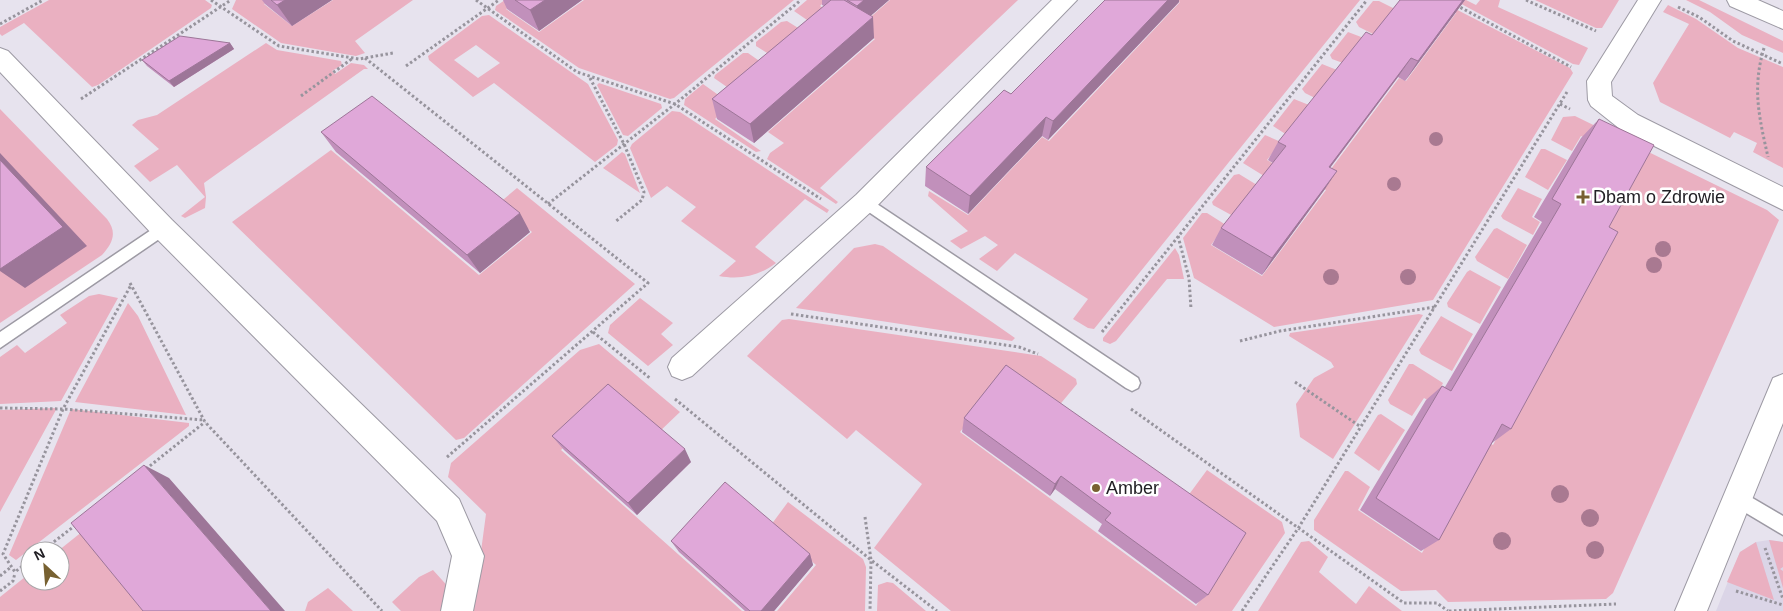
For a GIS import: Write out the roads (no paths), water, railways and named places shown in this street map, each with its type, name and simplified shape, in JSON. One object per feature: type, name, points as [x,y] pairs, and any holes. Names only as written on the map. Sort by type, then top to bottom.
[{"type":"street","points":[[682,367],[857,210],[1066,0]]},
{"type":"street","points":[[1738,0],[1783,21]]},
{"type":"street","points":[[1661,2],[1589,76],[1600,100],[1629,122],[1763,188],[1783,200]]},
{"type":"street","points":[[0,57],[163,228],[448,510],[468,556],[457,611]]},
{"type":"street","points":[[1691,611],[1783,387]]},
{"type":"lane","points":[[857,210],[1086,351],[1132,383]]},
{"type":"lane","points":[[0,341],[163,228]]},
{"type":"lane","points":[[1737,498],[1783,526]]},
{"type":"place","name":"Dbam o Zdrowie","points":[[1583,197]]},
{"type":"place","name":"Amber","points":[[1096,488]]}]
